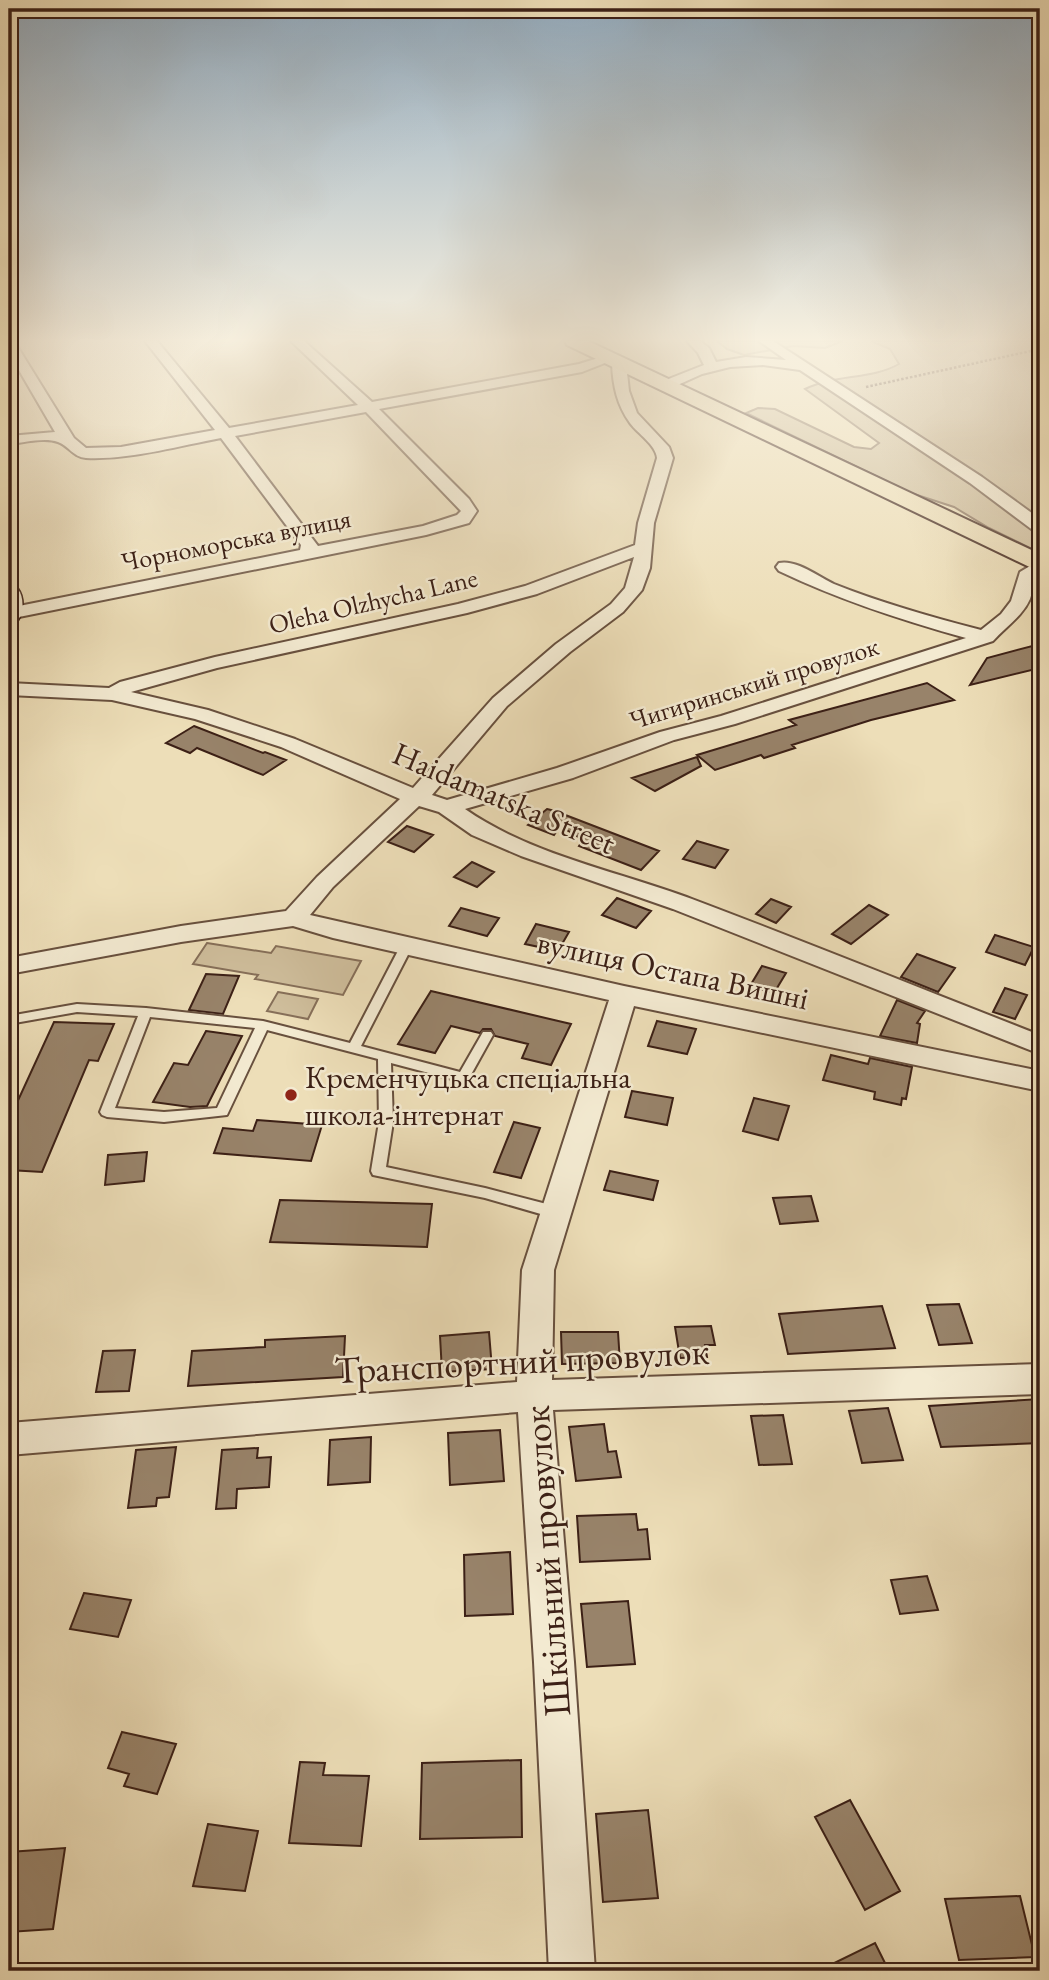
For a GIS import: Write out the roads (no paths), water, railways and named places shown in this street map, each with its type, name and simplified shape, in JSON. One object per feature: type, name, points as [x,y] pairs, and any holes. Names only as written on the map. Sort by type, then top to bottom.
[{"type":"highway","points":[[767,433],[1040,564]]},
{"type":"main road","points":[[9,594],[9,614]]},
{"type":"street","points":[[64,433],[77,450],[107,454],[217,433]]},
{"type":"street","points":[[226,433],[310,545],[308,552]]},
{"type":"street","name":"Чорноморська вулиця","points":[[9,614],[463,519],[469,512],[463,502],[395,433]]},
{"type":"street","points":[[9,966],[181,934],[294,918],[325,882],[390,819],[417,798],[500,702],[563,648],[617,608],[633,590],[641,568],[642,548],[665,458],[664,450],[648,433]]},
{"type":"street","points":[[904,433],[976,480],[1040,527]]},
{"type":"street","points":[[9,440],[46,435],[68,440]]},
{"type":"street","name":"Oleha Olzhycha Lane","points":[[112,694],[127,686],[215,663],[461,609],[531,590],[642,548]]},
{"type":"street","name":"Чигиринський провулок","points":[[447,807],[565,773],[667,736],[815,694],[986,637],[995,632],[1021,600],[1032,585],[1026,576],[1040,564]]},
{"type":"street","points":[[785,567],[884,609],[986,637]]},
{"type":"street","name":"Haidamatska Street","points":[[9,690],[112,694],[201,714],[288,743],[417,798],[447,807],[480,830],[529,851],[682,904],[1040,1045]]},
{"type":"street","name":"вулиця Остапа Вишні","points":[[294,918],[333,930],[624,995],[1040,1081]]},
{"type":"street","name":"Шкільний провулок","points":[[572,1971],[554,1662],[534,1396],[538,1270],[624,995]]},
{"type":"street","name":"Транспортний провулок","points":[[9,1439],[534,1396],[1040,1379]]},
{"type":"lane","points":[[354,1048],[406,947]]},
{"type":"lane","points":[[9,1020],[77,1008],[146,1012],[263,1025],[463,1077],[487,1035]]},
{"type":"lane","points":[[146,1012],[107,1112],[164,1117],[222,1112],[263,1025]]},
{"type":"lane","points":[[384,1056],[386,1122],[378,1171],[485,1192],[558,1213]]},
{"type":"place","name":"Кременчуцька спеціальна школа-інтернат","points":[[291,1095]]}]
